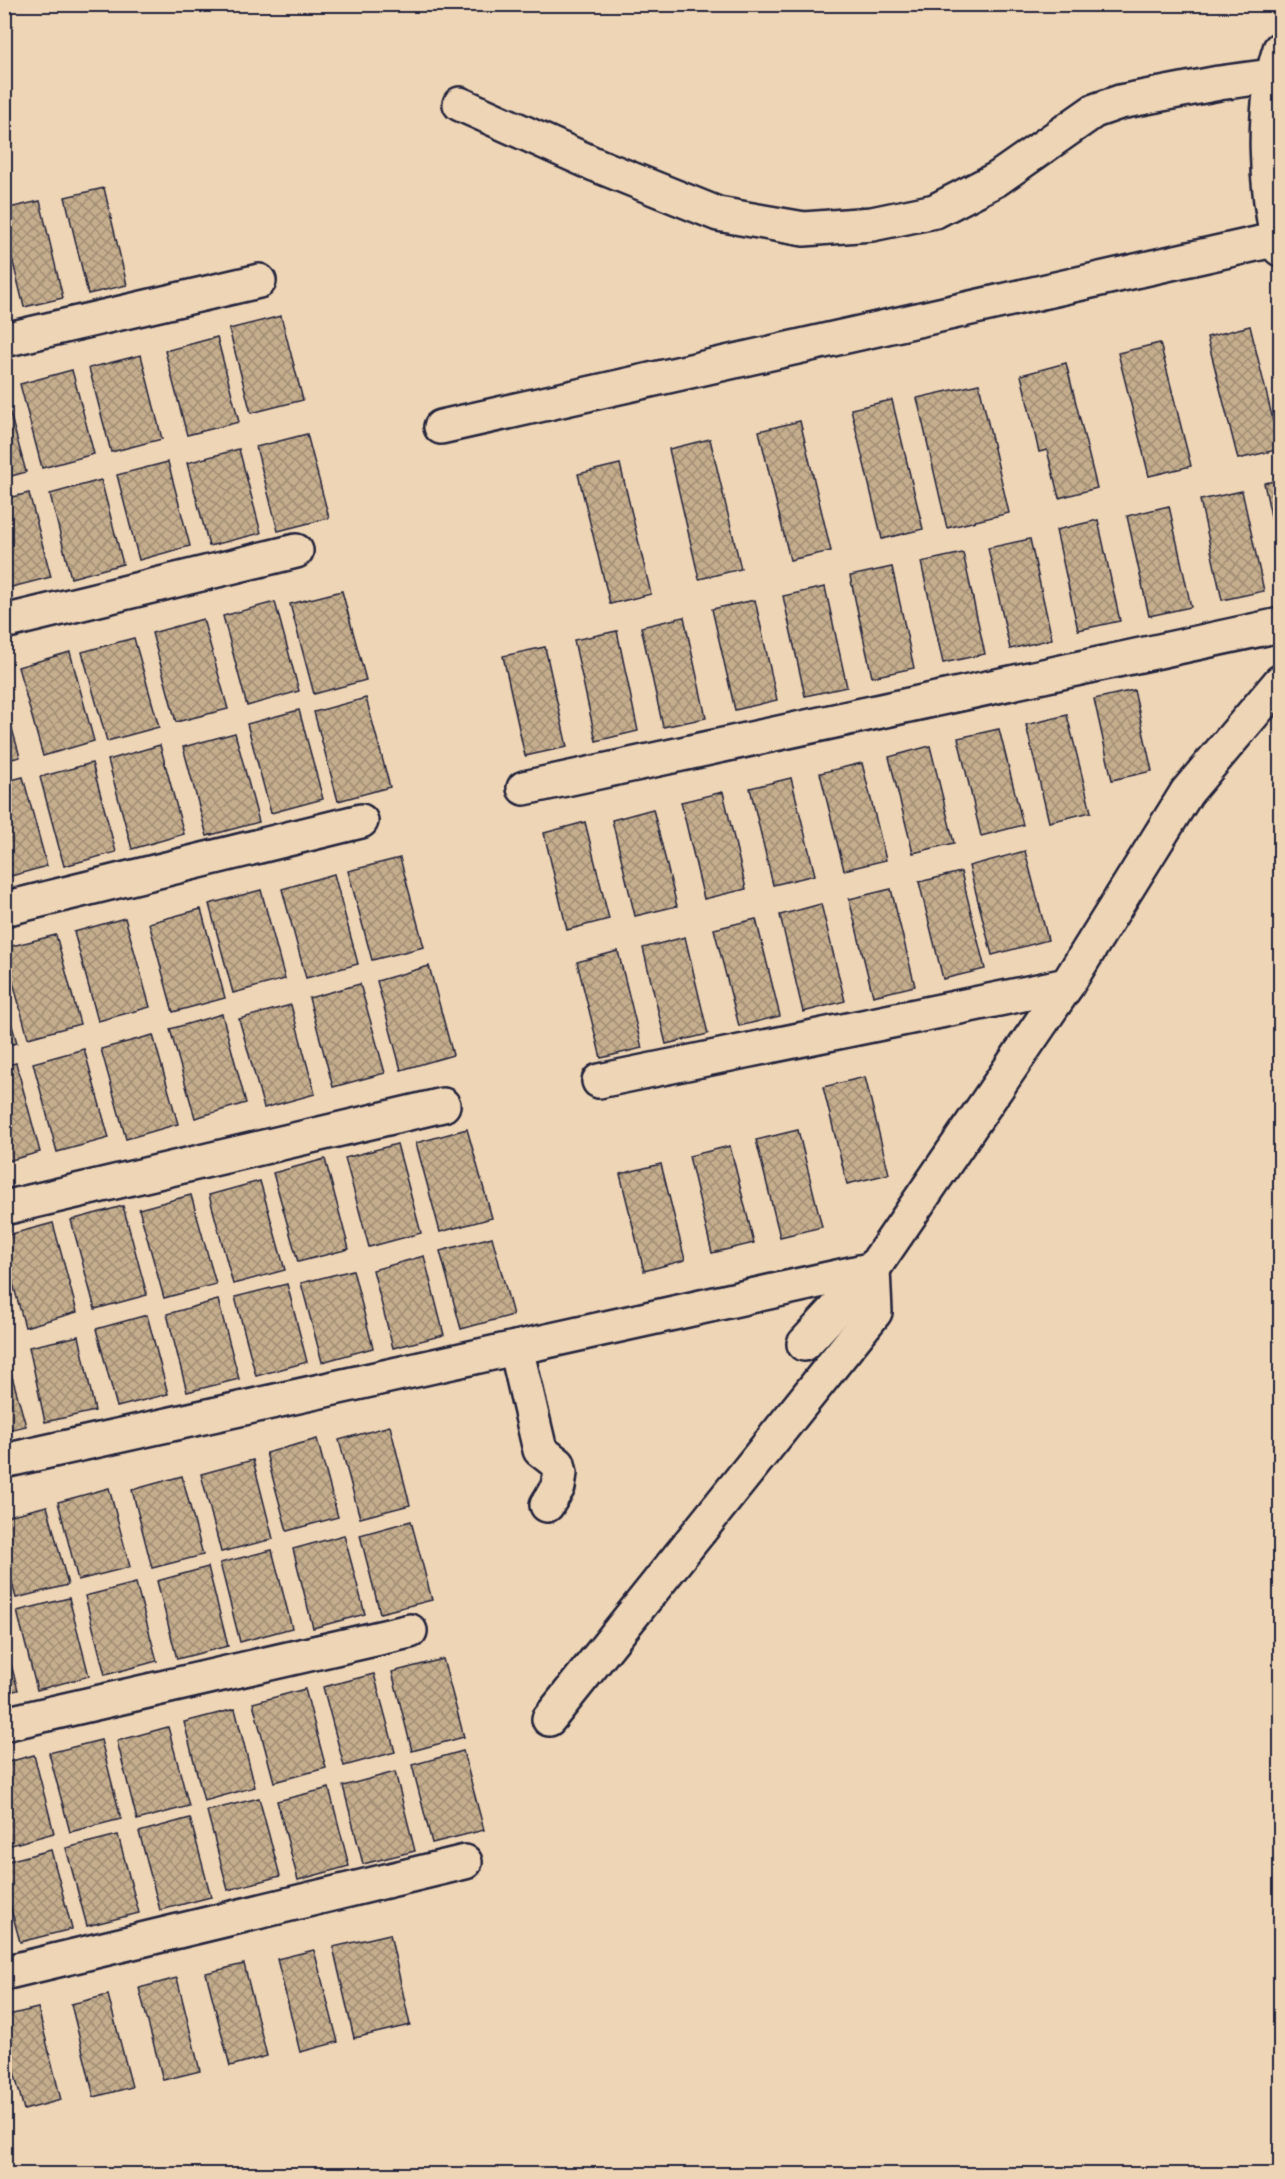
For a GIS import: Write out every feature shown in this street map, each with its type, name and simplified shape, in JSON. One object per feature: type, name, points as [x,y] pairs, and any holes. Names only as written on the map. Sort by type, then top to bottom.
[{"type":"street","points":[[441,427],[1279,244],[1268,156],[1276,63],[1219,83],[1120,102],[1094,111],[997,179],[935,211],[872,224],[804,229],[718,214],[594,164],[460,104]]},
{"type":"street","points":[[4,340],[260,281]]},
{"type":"street","points":[[4,622],[296,551]]},
{"type":"street","points":[[524,788],[1281,625]]},
{"type":"street","points":[[804,1344],[873,1269],[1067,985],[1187,792],[1281,682]]},
{"type":"street","points":[[4,909],[361,821]]},
{"type":"street","points":[[599,1081],[1067,985]]},
{"type":"street","points":[[4,1208],[443,1105]]},
{"type":"street","points":[[4,1461],[873,1269]]},
{"type":"street","points":[[549,1719],[875,1312],[873,1269]]},
{"type":"street","points":[[516,1348],[540,1450],[558,1464],[560,1473],[558,1487],[546,1505]]},
{"type":"street","points":[[4,1724],[410,1630]]},
{"type":"street","points":[[4,1973],[465,1862]]},
{"type":"building","points":[[104,188],[127,285],[88,294],[65,197]]},
{"type":"building","points":[[40,201],[63,298],[24,307],[4,226],[4,209]]},
{"type":"building","points":[[281,316],[303,400],[251,413],[229,329]]},
{"type":"building","points":[[1250,326],[1280,449],[1238,459],[1207,337]]},
{"type":"building","points":[[217,337],[239,422],[187,435],[165,351]]},
{"type":"building","points":[[1160,343],[1191,466],[1149,476],[1118,353]]},
{"type":"building","points":[[141,355],[162,439],[111,452],[89,368]]},
{"type":"building","points":[[1066,363],[1097,488],[1059,498],[1047,450],[1039,452],[1021,375]]},
{"type":"building","points":[[72,370],[94,454],[42,468],[20,384]]},
{"type":"building","points":[[979,384],[1009,513],[947,528],[917,398]]},
{"type":"building","points":[[4,391],[26,472],[4,478]]},
{"type":"building","points":[[892,400],[923,529],[882,539],[851,409]]},
{"type":"building","points":[[800,421],[831,551],[790,560],[759,431]]},
{"type":"building","points":[[307,434],[329,518],[278,531],[256,447]]},
{"type":"building","points":[[710,439],[741,569],[699,579],[669,449]]},
{"type":"building","points":[[239,449],[261,533],[209,546],[187,463]]},
{"type":"building","points":[[168,462],[190,546],[139,560],[117,475]]},
{"type":"building","points":[[620,464],[651,594],[610,604],[578,474]]},
{"type":"building","points":[[101,480],[123,564],[71,578],[50,494]]},
{"type":"building","points":[[1280,480],[1280,559],[1264,483]]},
{"type":"building","points":[[1242,491],[1264,591],[1222,600],[1200,500]]},
{"type":"building","points":[[29,493],[51,577],[4,589],[4,499]]},
{"type":"building","points":[[1169,506],[1191,607],[1149,616],[1127,516]]},
{"type":"building","points":[[1098,520],[1120,621],[1078,630],[1056,530]]},
{"type":"building","points":[[1030,539],[1052,639],[1010,649],[988,548]]},
{"type":"building","points":[[963,553],[985,654],[943,663],[921,562]]},
{"type":"building","points":[[892,567],[914,668],[872,677],[850,576]]},
{"type":"building","points":[[825,587],[847,687],[805,696],[783,596]]},
{"type":"building","points":[[342,591],[366,680],[314,694],[290,604]]},
{"type":"building","points":[[755,600],[777,700],[735,710],[712,609]]},
{"type":"building","points":[[275,602],[299,691],[247,706],[223,616]]},
{"type":"building","points":[[684,617],[706,718],[663,727],[641,627]]},
{"type":"building","points":[[203,619],[228,709],[176,722],[152,633]]},
{"type":"building","points":[[617,631],[638,731],[596,741],[574,640]]},
{"type":"building","points":[[134,638],[159,727],[107,741],[82,652]]},
{"type":"building","points":[[545,647],[567,747],[525,756],[503,656]]},
{"type":"building","points":[[70,652],[94,741],[43,756],[18,667]]},
{"type":"building","points":[[1134,690],[1152,771],[1112,780],[1094,699]]},
{"type":"building","points":[[366,698],[390,787],[338,801],[314,712]]},
{"type":"building","points":[[4,700],[20,757],[4,761]]},
{"type":"building","points":[[299,710],[323,799],[271,813],[247,724]]},
{"type":"building","points":[[1067,715],[1091,812],[1049,822],[1026,725]]},
{"type":"building","points":[[999,729],[1023,825],[981,836],[958,738]]},
{"type":"building","points":[[235,733],[259,822],[207,836],[183,747]]},
{"type":"building","points":[[160,745],[184,834],[132,849],[108,760]]},
{"type":"building","points":[[930,746],[954,843],[913,853],[889,757]]},
{"type":"building","points":[[92,763],[116,852],[64,866],[40,777]]},
{"type":"building","points":[[862,763],[886,860],[844,870],[820,773]]},
{"type":"building","points":[[23,777],[47,866],[4,878],[4,782]]},
{"type":"building","points":[[791,778],[815,875],[773,885],[750,788]]},
{"type":"building","points":[[723,792],[746,889],[704,899],[681,802]]},
{"type":"building","points":[[653,809],[677,906],[635,916],[612,820]]},
{"type":"building","points":[[585,822],[609,919],[567,930],[544,833]]},
{"type":"building","points":[[1025,851],[1048,940],[992,955],[969,866]]},
{"type":"building","points":[[400,858],[424,947],[372,960],[348,871]]},
{"type":"building","points":[[961,872],[985,969],[943,979],[919,882]]},
{"type":"building","points":[[334,874],[358,964],[306,978],[282,889]]},
{"type":"building","points":[[891,889],[915,986],[873,996],[849,899]]},
{"type":"building","points":[[261,890],[285,979],[233,993],[209,904]]},
{"type":"building","points":[[821,904],[845,1001],[803,1012],[780,915]]},
{"type":"building","points":[[201,909],[225,998],[173,1012],[149,923]]},
{"type":"building","points":[[125,918],[150,1007],[98,1021],[74,932]]},
{"type":"building","points":[[756,919],[780,1016],[739,1026],[714,929]]},
{"type":"building","points":[[56,935],[80,1024],[28,1038],[4,948]]},
{"type":"building","points":[[685,937],[708,1034],[666,1044],[643,948]]},
{"type":"building","points":[[618,951],[642,1048],[601,1058],[577,962]]},
{"type":"building","points":[[429,966],[453,1055],[401,1070],[377,981]]},
{"type":"building","points":[[360,984],[385,1073],[333,1087],[309,998]]},
{"type":"building","points":[[4,998],[17,1043],[4,1046]]},
{"type":"building","points":[[291,1005],[315,1094],[264,1108],[239,1019]]},
{"type":"building","points":[[222,1014],[246,1103],[195,1118],[170,1029]]},
{"type":"building","points":[[153,1035],[178,1124],[126,1139],[101,1049]]},
{"type":"building","points":[[84,1049],[109,1138],[57,1152],[33,1063]]},
{"type":"building","points":[[16,1063],[40,1152],[4,1162],[4,1066]]},
{"type":"building","points":[[865,1077],[889,1174],[847,1184],[823,1087]]},
{"type":"building","points":[[467,1129],[492,1218],[440,1232],[416,1143]]},
{"type":"building","points":[[798,1130],[822,1227],[780,1237],[756,1140]]},
{"type":"building","points":[[397,1144],[421,1233],[369,1247],[345,1158]]},
{"type":"building","points":[[730,1146],[754,1243],[712,1253],[689,1156]]},
{"type":"building","points":[[325,1159],[349,1249],[298,1262],[273,1173]]},
{"type":"building","points":[[661,1164],[685,1260],[644,1271],[620,1174]]},
{"type":"building","points":[[260,1181],[285,1270],[233,1284],[209,1195]]},
{"type":"building","points":[[191,1195],[216,1284],[164,1298],[139,1209]]},
{"type":"building","points":[[123,1206],[147,1295],[95,1309],[71,1220]]},
{"type":"building","points":[[53,1223],[77,1312],[25,1327],[4,1251],[4,1236]]},
{"type":"building","points":[[492,1237],[513,1315],[461,1329],[440,1251]]},
{"type":"building","points":[[424,1256],[444,1335],[393,1348],[373,1270]]},
{"type":"building","points":[[353,1270],[373,1348],[322,1362],[301,1283]]},
{"type":"building","points":[[287,1284],[307,1362],[256,1376],[235,1297]]},
{"type":"building","points":[[218,1300],[239,1379],[187,1392],[167,1314]]},
{"type":"building","points":[[147,1315],[168,1394],[117,1407],[96,1329]]},
{"type":"building","points":[[79,1336],[95,1411],[45,1422],[29,1347]]},
{"type":"building","points":[[4,1348],[26,1426],[4,1431]]},
{"type":"building","points":[[390,1426],[410,1505],[360,1518],[339,1440]]},
{"type":"building","points":[[317,1439],[338,1517],[287,1531],[266,1453]]},
{"type":"building","points":[[253,1460],[273,1539],[221,1552],[201,1474]]},
{"type":"building","points":[[182,1476],[203,1555],[152,1568],[132,1490]]},
{"type":"building","points":[[109,1488],[130,1567],[78,1580],[58,1502]]},
{"type":"building","points":[[47,1506],[68,1585],[16,1598],[4,1554],[4,1517]]},
{"type":"building","points":[[411,1521],[432,1600],[380,1613],[360,1535]]},
{"type":"building","points":[[344,1535],[365,1614],[313,1628],[293,1549]]},
{"type":"building","points":[[272,1550],[292,1628],[240,1642],[220,1563]]},
{"type":"building","points":[[208,1567],[228,1646],[177,1659],[157,1581]]},
{"type":"building","points":[[136,1583],[157,1661],[105,1675],[85,1596]]},
{"type":"building","points":[[69,1598],[89,1676],[37,1690],[17,1611]]},
{"type":"building","points":[[4,1639],[18,1690],[4,1693]]},
{"type":"building","points":[[443,1659],[464,1737],[412,1751],[392,1672]]},
{"type":"building","points":[[374,1674],[395,1752],[344,1766],[323,1687]]},
{"type":"building","points":[[305,1689],[326,1768],[274,1782],[253,1703]]},
{"type":"building","points":[[235,1709],[255,1787],[204,1801],[184,1722]]},
{"type":"building","points":[[168,1727],[189,1806],[137,1820],[117,1741]]},
{"type":"building","points":[[101,1740],[121,1819],[70,1832],[49,1753]]},
{"type":"building","points":[[463,1751],[484,1830],[432,1843],[412,1765]]},
{"type":"building","points":[[34,1755],[54,1833],[4,1847],[4,1763]]},
{"type":"building","points":[[395,1772],[415,1851],[363,1864],[343,1786]]},
{"type":"building","points":[[329,1788],[349,1866],[298,1880],[277,1801]]},
{"type":"building","points":[[259,1798],[280,1876],[228,1890],[207,1811]]},
{"type":"building","points":[[190,1818],[211,1897],[160,1910],[139,1832]]},
{"type":"building","points":[[118,1835],[139,1913],[87,1926],[66,1848]]},
{"type":"building","points":[[51,1850],[72,1929],[20,1942],[4,1883],[4,1862]]},
{"type":"building","points":[[390,1934],[410,2025],[354,2038],[333,1947]]},
{"type":"building","points":[[314,1950],[338,2042],[300,2052],[277,1959]]},
{"type":"building","points":[[244,1964],[267,2056],[230,2066],[206,1973]]},
{"type":"building","points":[[177,1978],[200,2071],[163,2080],[139,1988]]},
{"type":"building","points":[[108,1995],[132,2087],[94,2097],[71,2004]]},
{"type":"building","points":[[38,2008],[61,2100],[24,2110],[4,2033],[4,2016]]}]
